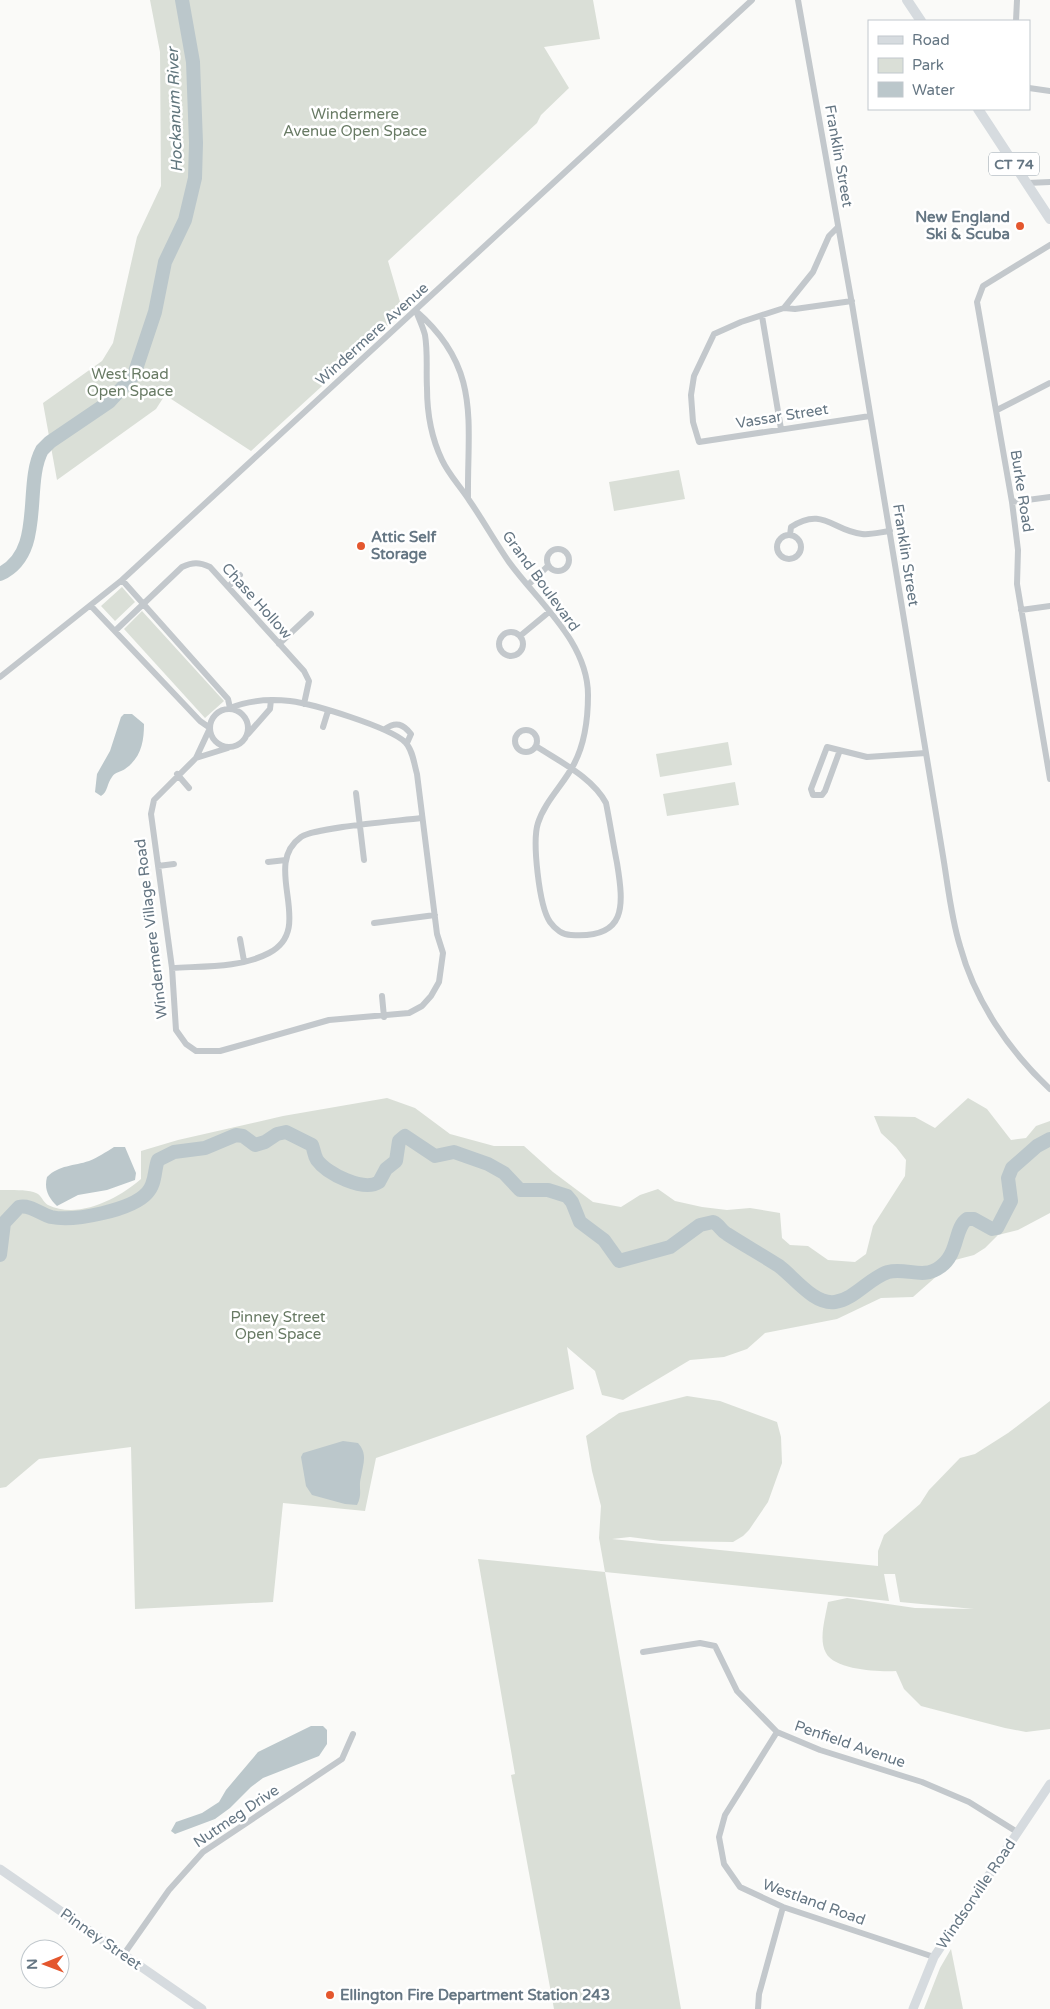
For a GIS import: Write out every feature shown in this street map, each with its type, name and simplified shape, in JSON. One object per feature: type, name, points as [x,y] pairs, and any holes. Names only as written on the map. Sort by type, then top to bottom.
[{"type":"main road","points":[[907,0],[920,20]]},
{"type":"main road","name":"CT 74","points":[[979,110],[1050,219]]},
{"type":"main road","name":"Windsorville Road","points":[[913,2009],[934,1957],[1050,1784]]},
{"type":"main road","name":"Pinney Street","points":[[0,1870],[202,2009]]},
{"type":"street","name":"Windermere Avenue","points":[[0,676],[122,580],[752,0]]},
{"type":"street","name":"Franklin Street","points":[[798,0],[852,301],[959,945],[972,982],[1015,1052],[1050,1089]]},
{"type":"street","points":[[1016,20],[1017,0]]},
{"type":"street","points":[[1030,88],[1050,90]]},
{"type":"street","points":[[1027,183],[1050,182]]},
{"type":"street","points":[[784,308],[813,272],[829,236],[838,228]]},
{"type":"street","name":"Burke Road","points":[[1050,245],[983,286],[978,295],[977,302],[1012,502],[1018,550],[1017,584],[1050,779]]},
{"type":"street","points":[[781,430],[762,316],[784,308],[795,309],[852,301]]},
{"type":"street","points":[[416,311],[431,324],[449,348],[464,382],[470,418],[468,498]]},
{"type":"street","name":"Grand Boulevard","points":[[416,311],[425,334],[428,412],[434,440],[452,479],[468,498],[509,561],[564,630],[583,668],[588,692],[584,739],[571,769],[542,813],[538,823],[536,844],[542,895],[550,922],[566,935],[584,936],[603,933],[614,924],[621,913],[622,895],[606,803],[601,794],[587,780],[571,769]]},
{"type":"street","name":"Vassar Street","points":[[762,316],[741,322],[714,334],[702,358],[694,376],[691,395],[693,422],[699,442],[870,416]]},
{"type":"street","points":[[997,410],[1050,383]]},
{"type":"street","points":[[1012,502],[1050,497]]},
{"type":"street","points":[[790,534],[791,527],[809,518],[823,518],[861,534],[890,531]]},
{"type":"street","name":"Chase Hollow","points":[[116,630],[182,568],[191,563],[202,563],[210,567],[304,671],[309,681],[304,704]]},
{"type":"street","points":[[528,585],[548,566]]},
{"type":"street","points":[[228,587],[240,576]]},
{"type":"street","points":[[122,580],[228,699],[230,708],[242,713],[246,717],[249,729],[248,735]]},
{"type":"street","points":[[91,606],[116,630],[200,721],[210,728],[214,739],[229,747]]},
{"type":"street","points":[[1021,610],[1050,606]]},
{"type":"street","points":[[520,636],[549,612]]},
{"type":"street","points":[[279,644],[311,614]]},
{"type":"street","name":"Windermere Village Road","points":[[196,758],[214,716],[224,709],[245,702],[271,700],[304,704],[385,729],[407,743],[417,774],[421,818],[435,915],[443,953],[439,982],[432,996],[422,1006],[409,1013],[384,1017],[350,1017],[329,1020],[220,1051],[196,1051],[186,1044],[176,1030],[172,968],[151,814],[154,800],[177,774],[196,758],[240,744],[270,709],[271,700]]},
{"type":"street","points":[[323,727],[328,711]]},
{"type":"street","name":"Windermere Village Road","points":[[385,729],[398,724],[404,726],[411,734],[407,743]]},
{"type":"street","points":[[536,746],[571,769]]},
{"type":"street","points":[[840,750],[825,791],[822,795],[814,795],[811,789],[824,750],[827,747],[831,747],[867,757],[926,753]]},
{"type":"street","points":[[177,774],[189,788]]},
{"type":"street","points":[[356,793],[364,860]]},
{"type":"street","points":[[172,968],[225,965],[244,961],[269,953],[286,938],[290,920],[286,860],[292,848],[302,836],[312,832],[421,818]]},
{"type":"street","points":[[268,862],[286,860]]},
{"type":"street","points":[[158,866],[174,864]]},
{"type":"street","points":[[374,924],[435,915]]},
{"type":"street","points":[[240,940],[244,961]]},
{"type":"street","points":[[382,996],[384,1017]]},
{"type":"street","name":"Penfield Avenue","points":[[643,1652],[700,1643],[715,1646],[737,1691],[778,1732],[820,1750],[922,1782],[969,1802],[1017,1832]]},
{"type":"street","name":"Westland Road","points":[[778,1732],[725,1815],[719,1837],[724,1864],[740,1887],[783,1907],[934,1957]]},
{"type":"street","name":"Nutmeg Drive","points":[[124,1954],[169,1890],[203,1852],[342,1759],[353,1734]]},
{"type":"street","points":[[758,2009],[759,1994],[783,1907]]},
{"type":"green space","name":"Windermere Avenue Open Space","points":[[150,0],[593,0],[600,39],[544,47],[569,88],[541,115],[537,123],[388,261],[403,312],[251,451],[165,395],[156,409],[57,480],[43,403],[102,361],[113,343],[137,237],[161,186],[160,52]]},
{"type":"green space","points":[[679,470],[685,499],[614,511],[609,482]]},
{"type":"green space","points":[[122,587],[135,602],[115,621],[101,606]]},
{"type":"green space","points":[[142,611],[224,701],[205,718],[124,629]]},
{"type":"green space","points":[[728,742],[732,765],[660,777],[656,754]]},
{"type":"green space","points":[[735,782],[739,805],[667,816],[663,794]]},
{"type":"green space","name":"Pinney Street Open Space","points":[[387,1098],[415,1108],[450,1134],[494,1146],[524,1146],[553,1172],[593,1202],[621,1207],[640,1195],[658,1189],[675,1201],[702,1207],[727,1210],[750,1208],[780,1213],[782,1238],[790,1245],[808,1246],[828,1260],[855,1262],[866,1254],[873,1226],[905,1176],[906,1160],[881,1133],[874,1116],[915,1117],[935,1128],[968,1098],[987,1109],[1011,1140],[1026,1138],[1036,1126],[1050,1121],[1050,1213],[1018,1230],[998,1235],[985,1248],[974,1255],[955,1260],[913,1297],[881,1298],[837,1319],[765,1333],[747,1349],[724,1357],[690,1360],[623,1400],[602,1395],[595,1371],[567,1347],[574,1389],[376,1458],[365,1511],[283,1503],[273,1602],[135,1609],[131,1447],[39,1459],[6,1487],[0,1488],[0,1190],[35,1192],[48,1205],[60,1209],[73,1210],[98,1205],[122,1193],[141,1179],[141,1151],[178,1140],[283,1116]]},
{"type":"green space","points":[[687,1396],[720,1401],[777,1422],[781,1437],[782,1463],[768,1502],[749,1530],[733,1542],[661,1541],[630,1537],[612,1539],[878,1566],[878,1551],[884,1535],[920,1504],[929,1490],[960,1458],[975,1454],[1008,1433],[1050,1401],[1050,1729],[1026,1732],[921,1706],[904,1689],[896,1671],[858,1669],[831,1659],[826,1653],[823,1641],[823,1628],[828,1602],[847,1598],[915,1608],[974,1609],[900,1602],[895,1574],[884,1574],[889,1601],[605,1572],[599,1538],[601,1506],[586,1436],[619,1413]]},
{"type":"green space","points":[[478,1559],[605,1572],[681,2009],[554,2009],[511,1775],[515,1774]]},
{"type":"green space","points":[[951,1949],[963,2009],[924,2009],[940,1968]]},
{"type":"water","points":[[124,714],[132,714],[144,724],[142,743],[135,760],[125,769],[113,775],[101,796],[95,792],[97,774],[110,751],[121,717]]},
{"type":"water","points":[[114,1147],[125,1147],[136,1173],[135,1180],[107,1190],[78,1195],[57,1206],[48,1193],[47,1177],[62,1168],[92,1160]]},
{"type":"water","points":[[343,1441],[358,1443],[364,1455],[360,1481],[360,1497],[357,1505],[345,1504],[312,1495],[306,1486],[301,1457],[303,1453]]},
{"type":"water","points":[[311,1726],[323,1726],[327,1730],[327,1744],[319,1756],[263,1778],[215,1819],[175,1834],[171,1831],[176,1822],[202,1813],[219,1802],[226,1790],[258,1752]]},
{"type":"waterway","name":"Hockanum River","points":[[0,574],[14,564],[23,551],[31,517],[37,465],[42,450],[50,442],[109,402],[134,375],[155,312],[165,262],[185,220],[195,178],[196,143],[193,62],[182,0]]},
{"type":"waterway","name":"Hockanum River","points":[[0,1255],[4,1223],[19,1207],[27,1207],[51,1217],[74,1218],[102,1213],[129,1205],[140,1199],[150,1189],[158,1160],[174,1152],[205,1148],[236,1135],[243,1136],[255,1145],[265,1142],[277,1134],[286,1132],[312,1145],[317,1160],[329,1171],[346,1180],[364,1185],[379,1182],[386,1169],[396,1161],[399,1141],[405,1136],[435,1156],[454,1152],[488,1164],[504,1173],[520,1190],[548,1190],[567,1196],[572,1202],[580,1222],[604,1240],[619,1261],[670,1247],[700,1225],[713,1222],[725,1233],[779,1266],[812,1295],[827,1302],[835,1302],[849,1297],[888,1272],[927,1273],[934,1271],[946,1262],[960,1228],[967,1219],[974,1219],[992,1229],[997,1228],[1011,1201],[1008,1178],[1012,1168],[1037,1146],[1050,1139]]},
{"type":"place","name":"New England Ski & Scuba","points":[[1020,226]]},
{"type":"place","name":"Attic Self Storage","points":[[361,546]]},
{"type":"place","name":"Ellington Fire Department Station 243","points":[[330,1995]]},
{"type":"park label","name":"West Road Open Space","points":[[130,382]]}]
